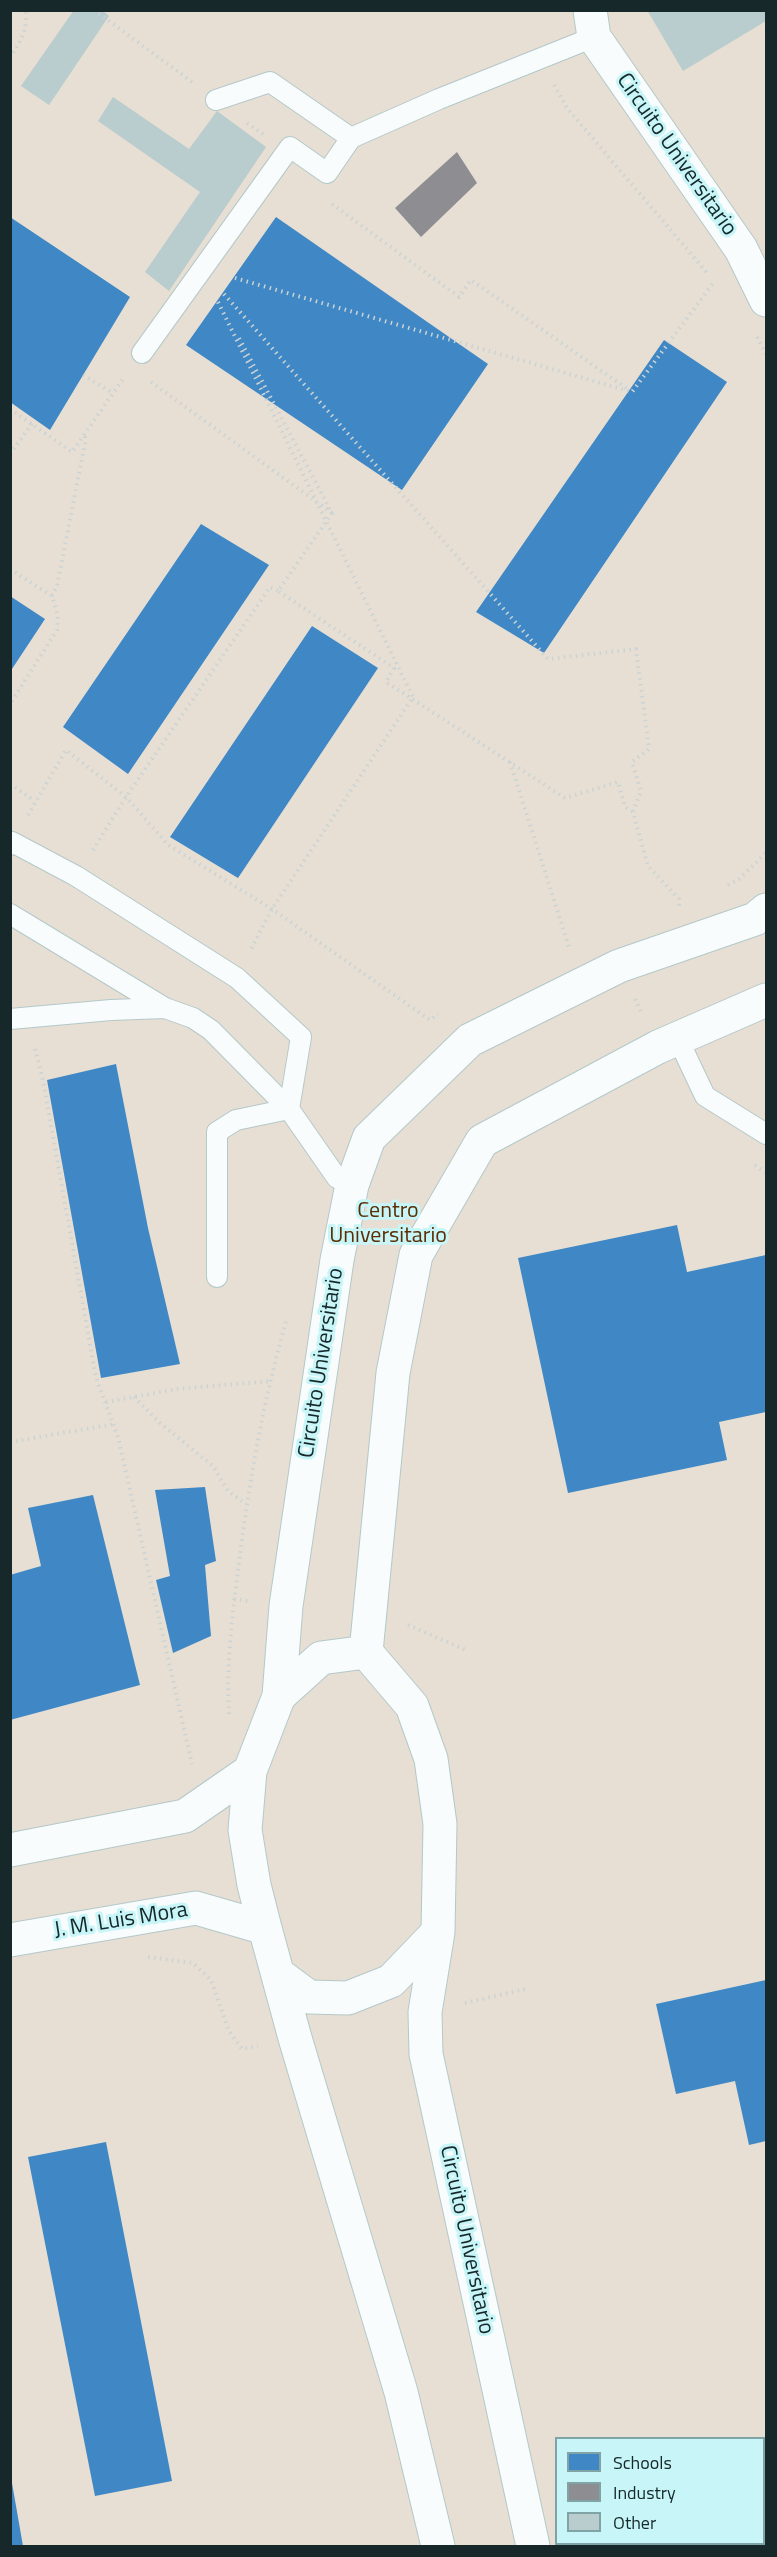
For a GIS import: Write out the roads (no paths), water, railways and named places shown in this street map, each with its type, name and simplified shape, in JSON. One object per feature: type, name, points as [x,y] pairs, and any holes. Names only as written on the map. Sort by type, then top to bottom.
[{"type":"street","name":"Circuito Universitario","points":[[592,24],[741,249],[766,300]]},
{"type":"street","name":"Circuito Universitario","points":[[279,1696],[287,1595],[337,1260],[352,1185],[369,1138],[470,1040],[619,966],[754,919],[766,910]]},
{"type":"street","points":[[438,2547],[401,2392],[295,2038],[254,1885],[245,1830],[250,1771],[279,1696],[321,1658],[366,1652],[393,1373],[416,1255],[482,1142],[678,1039],[766,1000]]},
{"type":"street","name":"Circuito Universitario","points":[[366,1652],[412,1707],[431,1759],[440,1824],[438,1932],[425,2012],[426,2054],[532,2547]]},
{"type":"street","points":[[10,1850],[185,1816],[250,1771]]},
{"type":"street","name":"J. M. Luis Mora","points":[[10,1940],[196,1908],[265,1928]]},
{"type":"street","points":[[278,1974],[309,1997],[348,1998],[391,1981],[438,1932]]},
{"type":"lane","points":[[136,360],[290,147],[327,173],[351,138],[449,95],[592,24]]},
{"type":"lane","points":[[216,100],[270,82],[351,138]]},
{"type":"lane","points":[[11,844],[76,876],[237,978],[301,1037],[290,1109]]},
{"type":"lane","points":[[10,914],[165,1008],[193,1018],[211,1030],[290,1109],[337,1178],[352,1185]]},
{"type":"lane","points":[[10,1020],[111,1010],[165,1008]]},
{"type":"lane","points":[[678,1039],[705,1096],[766,1134]]},
{"type":"lane","points":[[217,1277],[218,1132],[236,1120],[290,1109]]},
{"type":"park label","name":"Centro Universitario","points":[[388,1224]]}]
